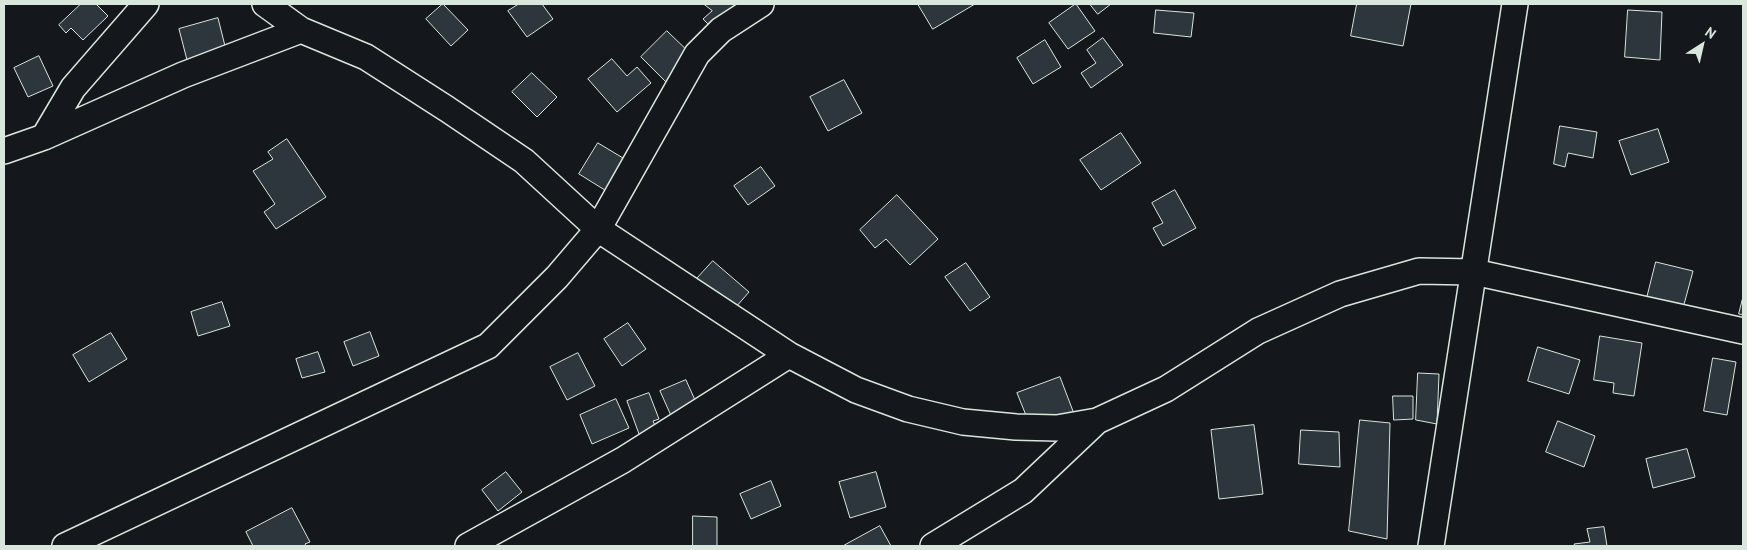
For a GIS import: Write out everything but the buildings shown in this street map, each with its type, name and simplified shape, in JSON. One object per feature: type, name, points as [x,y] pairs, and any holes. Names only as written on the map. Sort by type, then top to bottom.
[{"type":"street","points":[[44,137],[73,88],[146,4]]},
{"type":"street","points":[[265,4],[301,30],[366,57],[447,109],[524,161],[598,229],[789,355],[856,390],[908,409],[963,422],[1016,427],[1058,428],[1097,421],[1166,389],[1258,331],[1340,294],[1419,271],[1474,272],[1743,331]]},
{"type":"street","points":[[65,546],[488,346],[557,277],[598,229],[697,54],[721,30],[761,4]]},
{"type":"street","points":[[1431,546],[1515,4]]},
{"type":"street","points":[[4,151],[44,137],[183,75],[301,30]]},
{"type":"street","points":[[468,546],[623,460],[789,355]]},
{"type":"street","points":[[933,546],[1023,491],[1097,421]]}]
